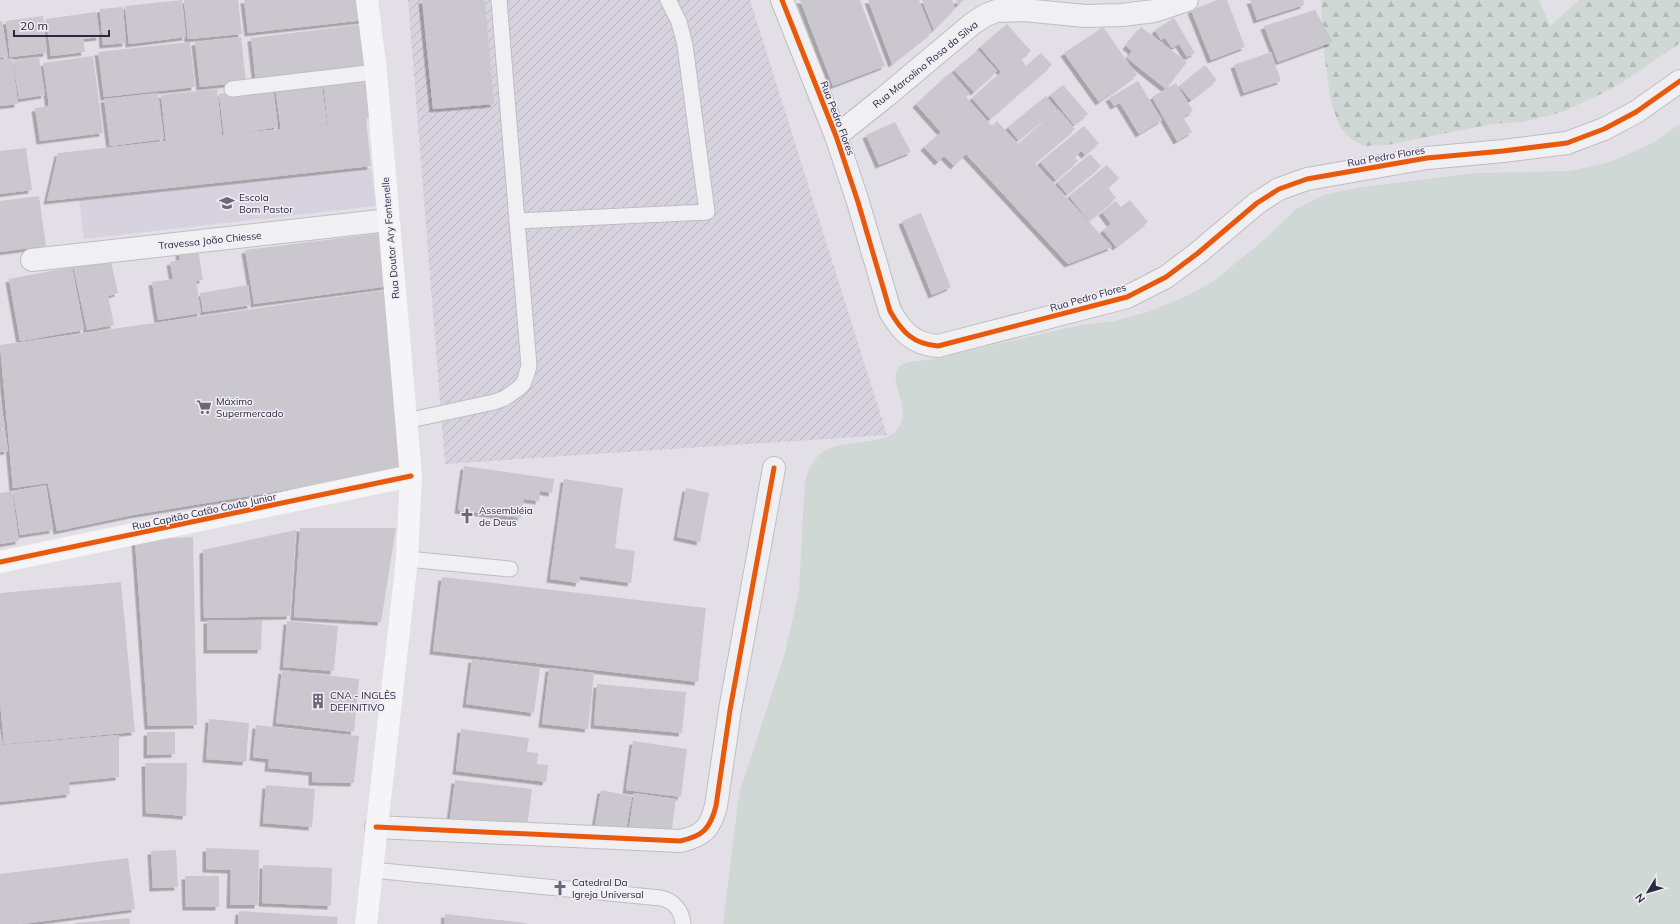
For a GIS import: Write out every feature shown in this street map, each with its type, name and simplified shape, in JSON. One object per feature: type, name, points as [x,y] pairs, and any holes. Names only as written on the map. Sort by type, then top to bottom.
[{"type":"main road","name":"Rua Doutor Ary Fontenelle","points":[[366,924],[407,559],[411,476],[376,72],[367,0]]},
{"type":"main road","name":"Rua Capitão Catão Couto Junior","points":[[0,562],[411,476]]},
{"type":"street","name":"Rua Pedro Flores","points":[[782,0],[836,136],[858,202],[890,311],[897,323],[915,340],[922,344],[938,346],[1127,297],[1166,277],[1257,203],[1280,189],[1307,179],[1427,158],[1567,143],[1604,129],[1636,112],[1680,81]]},
{"type":"street","name":"Rua Marcolino Rosa da Silva","points":[[836,136],[885,98],[972,24],[984,16],[996,11],[1024,10],[1085,16],[1122,15],[1154,11],[1187,0]]},
{"type":"street","name":"Travessa João Chiesse","points":[[32,260],[388,220]]},
{"type":"street","points":[[376,827],[675,841],[689,839],[704,832],[713,818],[716,806],[730,710],[774,468]]},
{"type":"lane","points":[[406,421],[494,402],[514,392],[525,379],[529,366],[499,0]]},
{"type":"lane","points":[[518,221],[707,212],[684,45],[679,22],[668,0]]},
{"type":"lane","points":[[232,89],[376,72]]},
{"type":"lane","points":[[407,559],[510,569]]},
{"type":"lane","points":[[372,870],[661,898],[675,906],[681,915],[683,924]]},
{"type":"shaded area","points":[[408,0],[750,0],[887,435],[445,464]]},
{"type":"shaded area","name":"Escola Bom Pastor","points":[[371,168],[376,206],[84,239],[79,200]]},
{"type":"green space","points":[[1321,0],[1539,0],[1550,26],[1579,0],[1680,0],[1680,43],[1626,80],[1601,94],[1562,112],[1523,122],[1492,124],[1387,145],[1364,146],[1351,139],[1340,127],[1331,102],[1324,54]]},
{"type":"green space","points":[[1680,124],[1680,924],[723,924],[739,794],[785,653],[799,590],[805,481],[810,468],[816,459],[830,448],[880,439],[894,433],[901,424],[903,415],[895,377],[897,370],[903,364],[927,360],[1081,325],[1114,321],[1148,312],[1189,295],[1214,281],[1267,237],[1296,209],[1323,195],[1362,187],[1474,173],[1570,171],[1610,162],[1653,143]]},
{"type":"building","points":[[182,0],[186,37],[129,44],[125,6]]},
{"type":"building","points":[[184,0],[238,0],[242,34],[188,39]]},
{"type":"building","points":[[244,0],[363,0],[365,20],[248,33]]},
{"type":"building","points":[[422,0],[485,0],[494,104],[433,109]]},
{"type":"building","points":[[800,0],[860,0],[885,66],[833,86]]},
{"type":"building","points":[[868,0],[919,0],[932,32],[892,64]]},
{"type":"building","points":[[922,0],[952,0],[955,9],[934,30]]},
{"type":"building","points":[[956,0],[964,0],[958,5]]},
{"type":"building","points":[[1217,0],[1227,0],[1245,47],[1211,60],[1191,10]]},
{"type":"building","points":[[1250,0],[1303,0],[1304,5],[1257,20]]},
{"type":"building","points":[[123,7],[126,43],[103,45],[100,9]]},
{"type":"building","points":[[1315,10],[1333,42],[1278,62],[1264,26]]},
{"type":"building","points":[[96,12],[100,37],[83,39],[85,52],[51,56],[46,19]]},
{"type":"building","points":[[43,16],[47,53],[10,57],[6,21]]},
{"type":"building","points":[[1174,18],[1195,53],[1187,57],[1179,44],[1172,48],[1165,38],[1161,40],[1155,30]]},
{"type":"building","points":[[0,21],[2,21],[8,57],[0,58]]},
{"type":"building","points":[[365,24],[371,69],[256,83],[251,38]]},
{"type":"building","points":[[1007,24],[1031,51],[1021,59],[1026,66],[1041,53],[1052,65],[990,119],[972,98],[1001,72],[980,47]]},
{"type":"building","points":[[1103,27],[1137,75],[1099,102],[1064,53]]},
{"type":"building","points":[[1141,27],[1187,62],[1167,88],[1176,83],[1193,111],[1183,117],[1192,132],[1177,141],[1152,97],[1166,89],[1127,58],[1132,51],[1126,46]]},
{"type":"building","points":[[241,37],[246,82],[200,87],[195,42]]},
{"type":"building","points":[[190,42],[195,87],[104,97],[98,52]]},
{"type":"building","points":[[978,50],[997,71],[974,92],[954,70]]},
{"type":"building","points":[[1271,52],[1281,81],[1244,93],[1234,65]]},
{"type":"building","points":[[93,56],[103,133],[40,141],[35,108],[49,106],[43,63]]},
{"type":"building","points":[[39,57],[45,95],[19,99],[13,61]]},
{"type":"building","points":[[12,58],[18,104],[0,106],[0,60]]},
{"type":"building","points":[[1205,65],[1217,80],[1191,100],[1179,86]]},
{"type":"building","points":[[951,72],[970,94],[966,97],[992,126],[997,121],[1018,144],[1058,109],[1075,129],[1035,163],[1112,247],[1068,264],[966,154],[954,166],[944,156],[938,162],[924,147],[941,132],[916,104]]},
{"type":"building","points":[[365,78],[370,118],[341,122],[366,119],[371,166],[47,201],[58,153],[166,141],[161,95],[217,89],[222,135],[224,135],[219,94],[273,87],[278,127],[242,133],[281,129],[275,87],[321,80],[327,123],[309,126],[328,124],[323,82]]},
{"type":"building","points":[[1138,81],[1162,120],[1139,134],[1120,103],[1114,106],[1109,98]]},
{"type":"building","points":[[1063,85],[1088,114],[1074,125],[1050,95]]},
{"type":"building","points":[[158,93],[164,139],[110,146],[104,99]]},
{"type":"building","points":[[1046,96],[1057,109],[1018,140],[1008,127]]},
{"type":"building","points":[[895,122],[911,152],[879,165],[866,135]]},
{"type":"building","points":[[1084,126],[1099,143],[1085,155],[1081,151],[1075,157],[1078,161],[1056,180],[1040,162]]},
{"type":"building","points":[[26,148],[32,190],[0,194],[0,151]]},
{"type":"building","points":[[1090,154],[1101,166],[1067,194],[1057,182]]},
{"type":"building","points":[[1107,165],[1119,178],[1108,188],[1116,198],[1089,221],[1069,196]]},
{"type":"building","points":[[39,196],[46,246],[0,252],[0,201]]},
{"type":"building","points":[[1130,200],[1148,222],[1116,247],[1103,230],[1111,224],[1102,212],[1116,201],[1121,207]]},
{"type":"building","points":[[921,213],[951,287],[932,295],[902,221]]},
{"type":"building","points":[[382,233],[390,286],[254,304],[245,250]]},
{"type":"building","points":[[198,249],[203,280],[196,281],[201,313],[158,320],[152,282],[173,279],[170,262],[180,260],[179,252]]},
{"type":"building","points":[[110,257],[118,293],[108,296],[114,325],[87,330],[73,265]]},
{"type":"building","points":[[72,267],[84,330],[20,341],[9,279]]},
{"type":"building","points":[[248,285],[251,305],[203,312],[200,293]]},
{"type":"building","name":"Máximo Supermercado","points":[[392,289],[408,470],[133,515],[57,531],[48,483],[13,488],[0,345]]},
{"type":"building","points":[[0,397],[5,428],[0,429]]},
{"type":"building","points":[[5,430],[8,451],[0,452],[0,431]]},
{"type":"building","points":[[464,466],[554,479],[552,493],[540,491],[539,501],[524,499],[521,518],[458,510]]},
{"type":"building","points":[[564,479],[623,488],[615,548],[635,551],[631,583],[580,576],[579,583],[550,579]]},
{"type":"building","points":[[46,485],[53,530],[20,535],[13,491]]},
{"type":"building","points":[[686,488],[709,493],[700,542],[677,537]]},
{"type":"building","points":[[12,491],[19,541],[0,544],[0,493]]},
{"type":"building","points":[[300,528],[396,528],[381,622],[294,617]]},
{"type":"building","points":[[296,530],[290,616],[204,618],[203,550]]},
{"type":"building","points":[[193,537],[197,725],[148,726],[135,540]]},
{"type":"building","points":[[442,577],[706,608],[698,682],[433,651]]},
{"type":"building","points":[[121,582],[135,732],[4,744],[0,701],[0,593]]},
{"type":"building","points":[[207,620],[262,620],[261,650],[207,650]]},
{"type":"building","points":[[287,621],[338,626],[334,671],[283,667]]},
{"type":"building","points":[[472,659],[540,668],[534,713],[466,704]]},
{"type":"building","points":[[549,668],[594,673],[588,729],[542,724]]},
{"type":"building","name":"CNA - INGLÊS DEFINITIVO","points":[[282,670],[359,679],[354,732],[276,723]]},
{"type":"building","points":[[597,684],[686,692],[682,733],[594,725]]},
{"type":"building","points":[[209,719],[249,723],[246,762],[206,759]]},
{"type":"building","points":[[256,725],[359,736],[354,783],[312,782],[312,772],[268,768],[269,759],[253,757]]},
{"type":"building","points":[[0,729],[3,745],[119,735],[119,777],[69,782],[70,794],[0,802]]},
{"type":"building","points":[[461,729],[529,738],[527,752],[538,753],[537,764],[548,765],[546,782],[456,771]]},
{"type":"building","points":[[147,732],[175,732],[175,754],[147,755]]},
{"type":"building","points":[[633,741],[687,749],[681,797],[626,790]]},
{"type":"building","points":[[145,763],[187,763],[186,816],[146,813]]},
{"type":"building","points":[[455,780],[532,789],[527,828],[450,819]]},
{"type":"building","points":[[266,785],[315,789],[312,827],[263,823]]},
{"type":"building","points":[[601,790],[632,796],[625,836],[594,831]]},
{"type":"building","points":[[634,793],[676,799],[671,836],[629,830]]},
{"type":"building","points":[[206,848],[259,850],[258,905],[230,905],[231,870],[206,869]]},
{"type":"building","points":[[176,850],[178,887],[153,888],[151,851]]},
{"type":"building","points":[[128,858],[135,909],[22,924],[0,924],[0,874]]},
{"type":"building","points":[[263,865],[332,868],[331,906],[262,903]]},
{"type":"building","points":[[185,876],[219,876],[219,907],[186,907]]},
{"type":"building","points":[[239,911],[338,917],[337,924],[238,924]]},
{"type":"building","points":[[445,914],[527,923],[527,924],[444,924]]},
{"type":"building","points":[[129,918],[130,924],[75,924],[75,923]]},
{"type":"cycle path","points":[[782,0],[836,136],[858,202],[890,311],[899,325],[909,336],[922,343],[938,346],[1127,297],[1166,277],[1198,253],[1257,203],[1279,189],[1307,179],[1427,158],[1567,143],[1604,129],[1636,112],[1680,81]]},
{"type":"cycle path","points":[[376,827],[680,841],[700,834],[708,826],[716,806],[730,710],[774,468]]},
{"type":"cycle path","points":[[0,562],[411,476]]},
{"type":"place","name":"Escola Bom Pastor","points":[[227,203]]},
{"type":"place","name":"Máximo Supermercado","points":[[204,407]]},
{"type":"place","name":"Assembléia de Deus","points":[[467,516]]},
{"type":"place","name":"CNA - INGLÊS DEFINITIVO","points":[[318,701]]},
{"type":"place","name":"Catedral Da Igreja Universal","points":[[560,888]]}]
